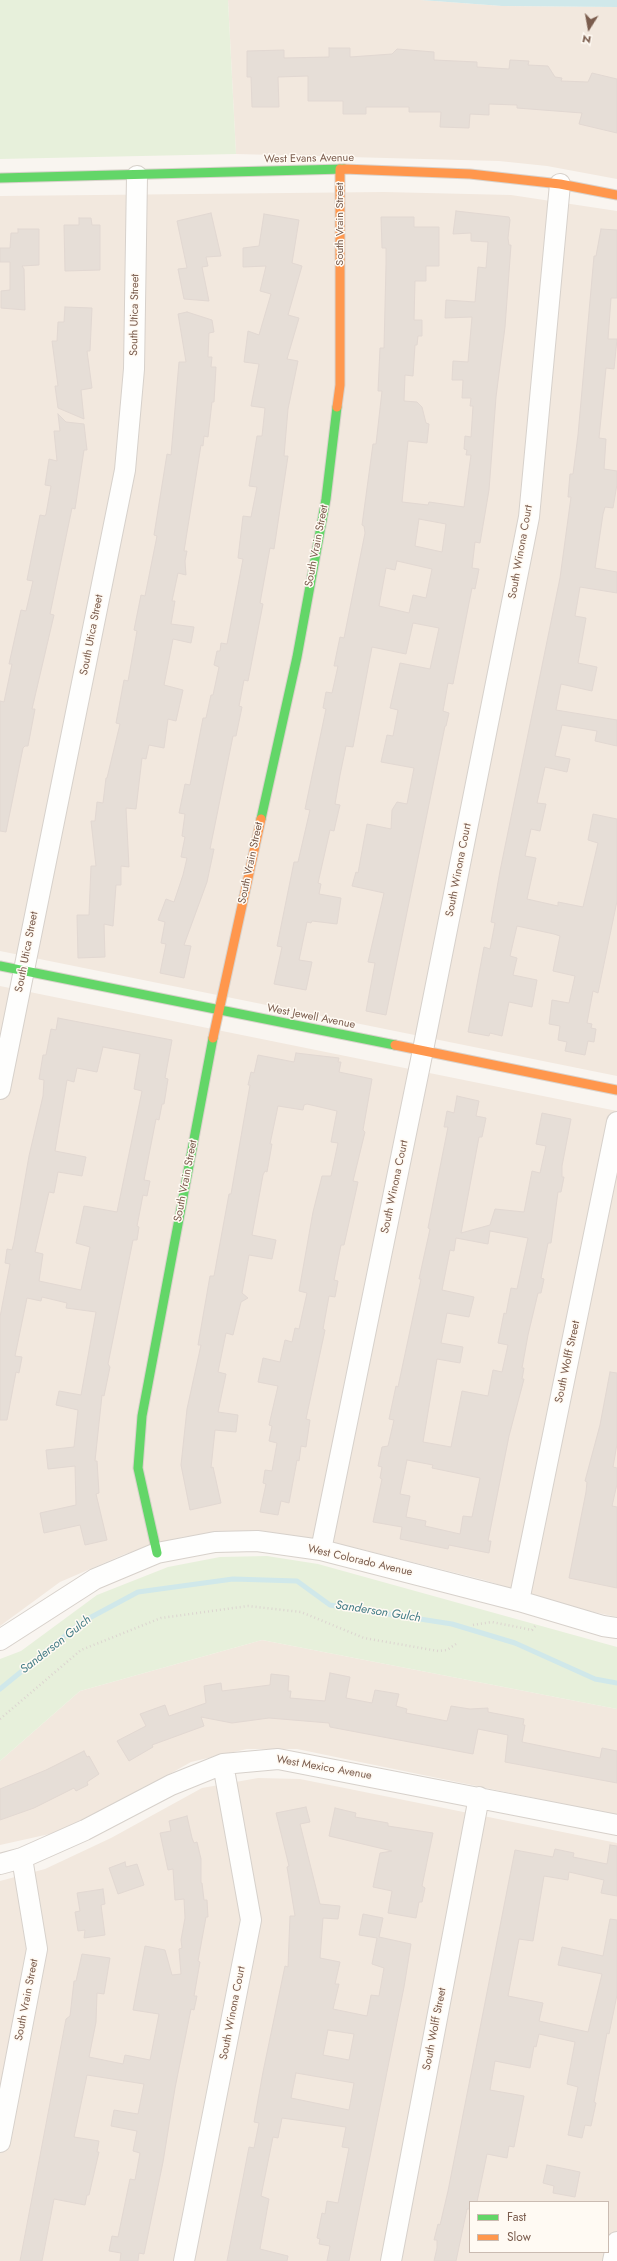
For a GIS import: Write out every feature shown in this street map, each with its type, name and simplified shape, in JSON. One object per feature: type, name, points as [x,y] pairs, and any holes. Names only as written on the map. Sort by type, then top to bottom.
[{"type":"street","name":"West Evans Avenue","points":[[0,178],[137,176],[340,169],[470,174],[560,184],[617,195]]},
{"type":"street","name":"South Vrain Street","points":[[157,1553],[138,1468],[142,1416],[218,1011],[297,657],[326,499],[340,385],[340,169]]},
{"type":"street","name":"South Utica Street","points":[[0,1089],[125,470],[134,369],[137,176]]},
{"type":"street","name":"South Winona Court","points":[[321,1550],[424,1050],[529,517],[560,184]]},
{"type":"street","name":"West Jewell Avenue","points":[[0,966],[617,1090]]},
{"type":"street","name":"South Wolff Street","points":[[519,1601],[617,1122]]},
{"type":"street","name":"West Colorado Avenue","points":[[0,1640],[95,1579],[157,1553],[215,1542],[258,1541],[321,1550],[519,1601],[603,1626],[617,1628]]},
{"type":"street","name":"West Mexico Avenue","points":[[0,1864],[22,1858],[85,1830],[171,1785],[223,1764],[278,1759],[617,1825]]},
{"type":"street","name":"South Winona Court","points":[[184,2261],[251,1920],[223,1764]]},
{"type":"street","name":"South Wolff Street","points":[[391,2261],[479,1797]]},
{"type":"street","name":"South Vrain Street","points":[[0,2142],[37,1949],[22,1858]]},
{"type":"path","points":[[0,1720],[81,1650],[161,1618],[248,1606],[301,1612],[364,1638],[438,1651],[447,1650],[456,1644]]},
{"type":"path","points":[[473,1625],[492,1622],[532,1630],[546,1609]]},
{"type":"shaded area","points":[[228,0],[421,0],[502,6],[617,7],[617,179],[547,166],[499,161],[236,154]]},
{"type":"shaded area","points":[[384,192],[511,195],[617,211],[617,1076],[0,951],[0,196]]},
{"type":"shaded area","points":[[0,986],[617,1111],[617,1617],[574,1608],[484,1580],[356,1548],[291,1535],[238,1532],[183,1537],[125,1554],[60,1582],[0,1626]]},
{"type":"shaded area","points":[[262,1640],[617,1709],[617,1815],[297,1749],[247,1749],[191,1762],[72,1829],[0,1845],[0,1761],[80,1691]]},
{"type":"shaded area","points":[[258,1778],[300,1779],[617,1843],[617,2261],[0,2261],[0,1881],[45,1869],[111,1838],[202,1788]]},
{"type":"green space","points":[[0,0],[228,0],[236,154],[0,159]]},
{"type":"green space","points":[[267,1556],[318,1564],[617,1647],[617,1709],[262,1640],[80,1691],[0,1761],[0,1659],[21,1651],[97,1595],[168,1567],[220,1557]]},
{"type":"water","points":[[421,0],[617,0],[617,7],[502,6]]},
{"type":"building","points":[[329,48],[350,48],[350,57],[392,54],[397,49],[434,52],[434,60],[477,62],[477,67],[509,69],[510,60],[529,61],[528,65],[548,66],[555,77],[562,78],[561,81],[588,82],[592,73],[617,79],[617,133],[579,124],[582,113],[517,108],[517,105],[489,104],[489,115],[470,114],[469,128],[440,127],[441,112],[409,112],[409,107],[366,107],[366,114],[343,114],[343,101],[308,101],[308,76],[278,77],[279,107],[252,107],[251,77],[247,77],[247,51],[284,50],[284,58],[329,57]]},
{"type":"building","points":[[456,211],[509,217],[508,238],[509,245],[511,245],[505,327],[496,397],[489,490],[480,543],[475,542],[472,568],[479,569],[475,589],[472,588],[453,684],[448,683],[443,711],[449,713],[445,726],[386,1015],[366,1011],[375,963],[368,962],[384,893],[352,886],[356,872],[358,873],[367,824],[391,829],[392,810],[397,802],[407,804],[414,768],[381,762],[387,735],[393,736],[398,710],[390,708],[400,663],[430,669],[439,628],[413,623],[406,654],[372,647],[353,747],[346,746],[340,775],[335,804],[340,805],[334,831],[330,830],[318,883],[321,884],[319,894],[341,898],[337,924],[312,921],[311,923],[307,922],[299,960],[312,962],[306,990],[274,984],[282,947],[277,946],[294,862],[298,862],[310,810],[305,809],[326,709],[323,708],[326,692],[332,693],[338,666],[334,666],[340,637],[344,638],[365,533],[364,526],[362,525],[373,444],[376,444],[382,391],[378,391],[380,348],[384,348],[386,248],[382,248],[381,217],[414,217],[414,227],[439,227],[439,266],[426,266],[426,281],[415,281],[414,320],[422,320],[422,336],[418,336],[417,345],[415,345],[413,376],[405,375],[404,401],[417,402],[422,407],[426,423],[429,424],[427,443],[408,441],[402,502],[428,505],[429,502],[464,507],[471,455],[466,455],[467,450],[464,449],[465,436],[471,437],[473,406],[470,406],[471,398],[462,398],[463,380],[452,380],[453,361],[468,362],[472,317],[445,318],[446,300],[475,302],[478,267],[486,268],[488,242],[471,241],[471,233],[453,234]],"holes":[[[419,519],[446,524],[442,552],[415,546]],[[397,561],[432,569],[426,598],[413,595],[409,613],[379,606],[386,568],[395,570]]]},
{"type":"building","points":[[211,213],[221,256],[206,257],[208,266],[202,267],[209,301],[184,299],[178,269],[187,268],[177,221]]},
{"type":"building","points":[[264,214],[299,220],[292,263],[302,266],[288,315],[299,318],[287,359],[298,361],[288,409],[284,456],[288,456],[274,549],[270,548],[260,603],[263,604],[248,681],[244,680],[239,706],[242,707],[236,736],[233,736],[210,849],[214,849],[207,882],[184,945],[191,946],[184,978],[160,973],[166,944],[161,943],[165,922],[158,920],[166,899],[174,902],[187,858],[181,857],[185,837],[182,836],[185,814],[179,813],[185,784],[190,785],[203,718],[206,718],[211,695],[213,695],[219,667],[214,665],[217,651],[220,651],[221,643],[227,644],[243,559],[238,558],[243,516],[251,517],[257,487],[249,486],[257,436],[262,436],[265,408],[251,406],[259,364],[244,362],[248,331],[259,335],[271,294],[260,291],[266,266],[243,267],[243,248],[259,246]]},
{"type":"building","points":[[79,218],[91,218],[92,225],[100,225],[100,270],[65,271],[64,225],[79,225]]},
{"type":"building","points":[[18,229],[39,229],[39,265],[22,266],[24,269],[25,310],[1,308],[1,291],[10,290],[10,262],[0,262],[0,248],[10,248],[11,233],[18,233]]},
{"type":"building","points":[[601,229],[617,230],[617,298],[611,298],[608,339],[617,339],[614,369],[606,368],[599,438],[606,439],[604,469],[617,471],[617,484],[613,508],[605,507],[603,514],[595,568],[617,572],[617,593],[580,587],[575,616],[586,618],[578,663],[597,667],[592,691],[561,684],[556,710],[617,720],[617,746],[595,741],[597,731],[562,725],[555,756],[570,759],[567,772],[545,767],[537,803],[546,804],[540,831],[531,829],[525,856],[536,858],[527,899],[558,906],[558,902],[583,907],[598,843],[588,840],[593,814],[617,819],[617,901],[598,993],[593,991],[587,1023],[592,1024],[591,1028],[596,1029],[594,1042],[588,1041],[585,1055],[565,1051],[567,1042],[558,1040],[560,1026],[549,1024],[552,1000],[569,1003],[575,976],[553,971],[560,936],[517,926],[510,956],[517,958],[513,975],[537,980],[532,1007],[509,1002],[502,1036],[490,1033],[489,1036],[468,1032],[484,947],[490,949],[495,923],[491,922],[500,871],[560,578],[571,497],[568,497],[570,474],[573,474],[578,435],[594,256],[596,256]]},
{"type":"building","points":[[65,307],[92,308],[90,351],[87,351],[92,388],[81,390],[84,419],[58,408],[55,386],[58,386],[52,341],[57,341],[58,322],[64,322]]},
{"type":"building","points":[[187,312],[212,320],[214,332],[209,333],[208,357],[212,357],[211,367],[216,367],[214,402],[212,402],[208,437],[204,436],[203,446],[201,445],[184,551],[187,551],[185,561],[186,575],[178,573],[172,601],[175,601],[171,624],[194,627],[191,643],[173,639],[164,685],[183,690],[176,721],[168,719],[164,748],[149,745],[146,759],[142,758],[136,809],[126,808],[129,867],[121,866],[121,885],[116,885],[113,926],[104,924],[105,957],[78,958],[77,915],[89,915],[91,866],[96,866],[91,821],[95,821],[97,802],[103,803],[106,778],[120,724],[116,723],[124,680],[128,681],[137,631],[134,630],[141,595],[145,596],[157,536],[154,535],[167,454],[171,455],[179,362],[186,362],[178,314]]},
{"type":"building","points":[[58,414],[66,422],[84,424],[87,450],[84,450],[75,509],[72,508],[50,614],[54,615],[32,709],[35,709],[28,746],[23,748],[6,832],[0,831],[0,701],[4,702],[12,664],[9,664],[21,610],[26,611],[33,581],[27,580],[40,515],[45,516],[46,514],[51,486],[45,485],[49,459],[57,461],[54,431],[60,431]]},
{"type":"building","points":[[58,1018],[172,1040],[165,1078],[168,1079],[164,1104],[162,1104],[159,1120],[156,1119],[144,1180],[150,1181],[147,1196],[143,1195],[137,1226],[139,1227],[137,1240],[133,1240],[108,1364],[110,1367],[104,1396],[102,1395],[95,1461],[97,1461],[99,1493],[96,1494],[107,1540],[85,1545],[80,1525],[44,1533],[40,1513],[76,1505],[75,1466],[48,1469],[46,1450],[74,1447],[78,1410],[56,1405],[59,1391],[81,1395],[96,1312],[66,1308],[67,1303],[42,1297],[41,1301],[27,1298],[15,1356],[22,1357],[19,1373],[16,1372],[7,1420],[0,1420],[0,1317],[10,1264],[5,1263],[7,1249],[12,1250],[14,1242],[29,1156],[43,1096],[44,1080],[39,1079],[43,1055],[46,1055],[51,1029],[56,1030]],"holes":[[[103,1047],[140,1054],[134,1089],[142,1091],[117,1212],[84,1206],[76,1243],[90,1247],[81,1290],[39,1281],[43,1254],[35,1252],[49,1192],[54,1193],[58,1172],[82,1176],[86,1157],[55,1151],[67,1080],[74,1082],[77,1068],[97,1072]]]},
{"type":"building","points":[[296,1053],[339,1058],[338,1062],[341,1062],[339,1072],[372,1079],[363,1130],[365,1132],[353,1181],[358,1182],[344,1245],[341,1245],[334,1280],[338,1281],[335,1297],[329,1296],[323,1329],[325,1330],[306,1419],[310,1420],[306,1447],[301,1446],[289,1503],[281,1501],[278,1515],[260,1512],[266,1484],[263,1483],[265,1470],[272,1471],[277,1443],[269,1441],[272,1426],[269,1425],[278,1386],[258,1382],[263,1358],[280,1362],[285,1340],[292,1342],[295,1328],[299,1329],[307,1293],[299,1291],[313,1212],[322,1176],[331,1176],[338,1143],[331,1142],[337,1111],[307,1104],[304,1105],[303,1110],[278,1106],[270,1144],[272,1144],[267,1172],[265,1171],[263,1175],[252,1235],[276,1240],[272,1259],[249,1255],[242,1293],[248,1298],[241,1302],[233,1335],[226,1333],[218,1372],[226,1374],[218,1412],[238,1415],[236,1432],[215,1430],[211,1468],[213,1467],[221,1503],[190,1510],[181,1465],[187,1409],[201,1345],[198,1345],[210,1276],[214,1276],[229,1194],[231,1194],[251,1072],[254,1073],[258,1055],[294,1062]]},
{"type":"building","points":[[457,1096],[479,1101],[476,1116],[486,1118],[482,1137],[479,1137],[461,1233],[490,1225],[495,1209],[524,1212],[532,1171],[540,1173],[546,1146],[536,1144],[542,1113],[571,1119],[562,1166],[562,1177],[564,1177],[561,1192],[558,1192],[551,1243],[548,1243],[541,1278],[544,1279],[541,1293],[538,1293],[528,1335],[522,1368],[524,1368],[522,1379],[524,1379],[509,1436],[488,1541],[491,1541],[489,1553],[449,1545],[448,1549],[400,1539],[402,1527],[373,1522],[382,1479],[380,1478],[382,1467],[378,1466],[382,1447],[388,1446],[394,1420],[389,1419],[396,1386],[398,1387],[421,1279],[419,1279],[430,1229],[428,1228],[448,1127],[444,1127],[447,1111],[454,1113]],"holes":[[[490,1231],[528,1238],[517,1289],[511,1288],[498,1343],[508,1345],[502,1372],[493,1370],[488,1396],[462,1391],[451,1447],[423,1442],[437,1359],[460,1363],[463,1347],[441,1343],[447,1313],[469,1317],[474,1297],[442,1290],[450,1250],[454,1251],[456,1238],[488,1244]],[[407,1460],[433,1465],[432,1468],[480,1478],[472,1517],[463,1516],[460,1534],[425,1526],[426,1521],[406,1517],[410,1496],[400,1494]]]},
{"type":"building","points":[[610,1372],[617,1373],[617,1444],[613,1467],[617,1468],[617,1484],[612,1506],[617,1507],[617,1588],[569,1578],[586,1492],[587,1482],[585,1481],[600,1425]]},
{"type":"building","points":[[330,1673],[350,1677],[346,1698],[372,1703],[375,1690],[399,1694],[396,1706],[407,1709],[406,1713],[447,1721],[451,1706],[470,1709],[488,1708],[488,1712],[524,1719],[523,1725],[525,1725],[522,1742],[600,1758],[602,1748],[617,1751],[617,1783],[505,1762],[508,1735],[478,1729],[473,1754],[330,1727],[329,1723],[269,1718],[232,1723],[201,1717],[204,1726],[152,1745],[153,1747],[129,1761],[117,1741],[146,1726],[140,1714],[165,1705],[169,1716],[206,1703],[204,1686],[221,1683],[222,1691],[270,1685],[271,1674],[289,1676],[288,1691],[291,1691],[290,1698],[325,1701]]},
{"type":"building","points":[[84,1751],[87,1757],[89,1756],[99,1774],[87,1782],[88,1785],[76,1791],[74,1788],[34,1808],[0,1820],[0,1789],[46,1770]]},
{"type":"building","points":[[306,1807],[310,1822],[300,1824],[320,1904],[340,1906],[338,1919],[323,1918],[320,1958],[340,1962],[335,1984],[339,1984],[333,2009],[367,2016],[371,1995],[379,1996],[384,1968],[372,1964],[377,1938],[359,1935],[363,1914],[383,1918],[379,1937],[411,1944],[404,1987],[349,2261],[327,2261],[330,2246],[319,2244],[320,2239],[317,2238],[322,2213],[325,2214],[327,2201],[338,2203],[349,2148],[342,2147],[346,2127],[282,2118],[278,2138],[273,2137],[261,2196],[269,2199],[260,2249],[288,2256],[287,2261],[227,2261],[249,2147],[254,2148],[259,2123],[254,2122],[263,2072],[285,1966],[288,1967],[290,1916],[295,1916],[287,1867],[289,1866],[276,1813]],"holes":[[[328,2030],[354,2034],[349,2060],[323,2055]],[[296,2073],[354,2083],[349,2110],[291,2098]]]},
{"type":"building","points":[[335,1808],[356,1813],[355,1817],[388,1823],[388,1826],[433,1833],[422,1886],[425,1888],[422,1902],[419,1902],[416,1918],[388,1913],[392,1891],[373,1887],[380,1853],[392,1851],[329,1836]]},
{"type":"building","points":[[187,1816],[192,1838],[194,1843],[197,1842],[201,1859],[201,1883],[204,1900],[207,1900],[208,1917],[206,1917],[198,1961],[200,1962],[194,1996],[197,1996],[194,2010],[191,2009],[175,2088],[163,2162],[144,2254],[139,2253],[138,2261],[120,2261],[121,2253],[109,2251],[112,2236],[118,2237],[130,2179],[135,2180],[140,2153],[133,2151],[137,2131],[111,2126],[114,2110],[138,2114],[144,2084],[87,2075],[74,2137],[99,2141],[97,2152],[99,2152],[89,2195],[87,2195],[85,2205],[54,2199],[42,2261],[20,2261],[66,2019],[70,2016],[74,1981],[76,1981],[82,1954],[110,1958],[104,1994],[97,1993],[96,2022],[89,2057],[123,2064],[125,2055],[150,2060],[159,2014],[133,2010],[145,1946],[165,1950],[172,1975],[181,1974],[179,1949],[182,1948],[181,1940],[185,1918],[184,1899],[175,1900],[173,1869],[168,1870],[160,1833],[171,1831],[169,1821]]},
{"type":"building","points":[[610,1845],[617,1846],[617,1896],[601,1893],[604,1880],[569,1872],[568,1880],[544,1876],[533,1941],[519,1939],[508,1996],[543,2003],[539,2021],[588,2032],[602,1974],[558,1965],[562,1947],[603,1956],[610,1919],[617,1920],[617,1995],[609,2034],[607,2033],[591,2126],[585,2125],[582,2138],[568,2135],[578,2087],[567,2084],[575,2042],[539,2034],[536,2047],[534,2046],[530,2068],[495,2061],[490,2090],[524,2096],[514,2147],[509,2146],[507,2158],[487,2154],[477,2201],[469,2201],[469,2209],[467,2209],[456,2261],[434,2261],[437,2240],[434,2240],[438,2224],[440,2225],[448,2191],[515,1850],[553,1857],[555,1849],[574,1853],[573,1857],[607,1864]]},
{"type":"building","points":[[125,1862],[126,1867],[137,1864],[144,1885],[118,1894],[109,1868]]},
{"type":"building","points":[[103,1889],[105,1904],[101,1905],[105,1935],[84,1938],[85,1930],[78,1931],[75,1912],[80,1911],[77,1893]]},
{"type":"building","points":[[547,2165],[580,2172],[575,2197],[553,2193],[554,2186],[543,2183]]},
{"type":"waterway","name":"Sanderson Gulch","points":[[0,1689],[82,1622],[138,1592],[233,1579],[297,1581],[330,1605],[452,1624],[515,1643],[595,1679],[617,1683]]},
{"type":"traffic: fast","points":[[0,178],[344,169]]},
{"type":"traffic: fast","points":[[261,819],[297,657],[326,499],[337,407]]},
{"type":"traffic: fast","points":[[0,966],[395,1045]]},
{"type":"traffic: fast","points":[[157,1553],[138,1468],[142,1416],[213,1038]]},
{"type":"traffic: slow","points":[[337,407],[340,385],[340,169]]},
{"type":"traffic: slow","points":[[344,169],[470,174],[560,184],[617,195]]},
{"type":"traffic: slow","points":[[213,1038],[261,819]]},
{"type":"traffic: slow","points":[[395,1045],[617,1090]]}]
